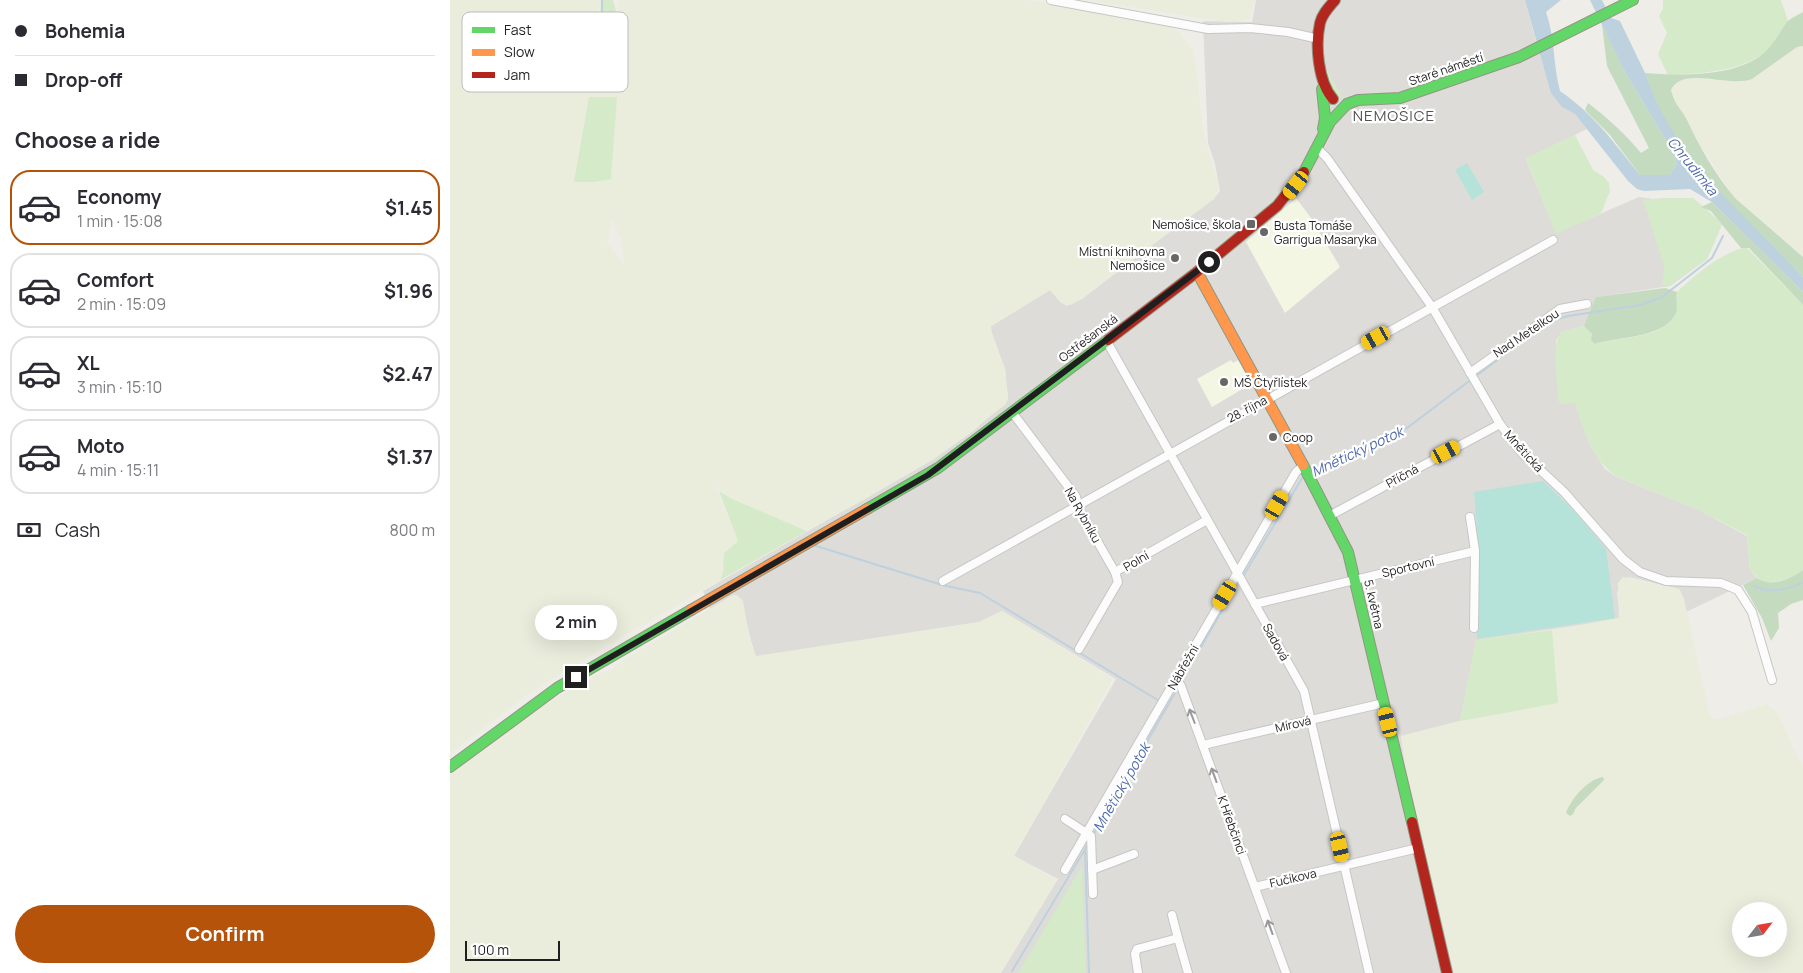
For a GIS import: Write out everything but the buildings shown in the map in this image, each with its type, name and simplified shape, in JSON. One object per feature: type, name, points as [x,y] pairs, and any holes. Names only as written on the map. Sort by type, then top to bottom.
[{"type":"street","points":[[1051,0],[1200,28],[1250,28],[1288,32],[1319,39]]},
{"type":"street","points":[[1319,145],[1325,120],[1319,39],[1323,15],[1335,0]]},
{"type":"street","name":"Staré náměstí","points":[[1319,145],[1330,122],[1347,104],[1356,100],[1400,98],[1529,53],[1633,0]]},
{"type":"street","points":[[1322,76],[1326,91],[1340,104],[1339,114],[1331,118],[1323,109]]},
{"type":"street","name":"Staré náměstí","points":[[1334,99],[1352,97],[1369,99]]},
{"type":"street","points":[[1323,109],[1326,100],[1334,99]]},
{"type":"street","name":"Ostřešanská","points":[[450,767],[558,688],[928,475],[1197,272],[1283,201],[1303,174],[1319,145]]},
{"type":"street","name":"Mnětická","points":[[1319,145],[1432,307],[1500,424],[1521,452],[1564,492],[1630,566],[1657,579],[1678,582],[1721,583],[1734,588],[1742,594],[1752,612],[1772,680]]},
{"type":"street","name":"28. října","points":[[943,581],[1552,240]]},
{"type":"street","name":"5. května","points":[[1197,272],[1331,515],[1348,552],[1447,973]]},
{"type":"street","name":"Nad Metelkou","points":[[1470,372],[1560,309],[1587,304]]},
{"type":"street","name":"Sadová","points":[[1106,340],[1304,691],[1370,973]]},
{"type":"street","name":"Na Rybníku","points":[[1012,412],[1079,504],[1080,511],[1115,572]]},
{"type":"street","name":"Příčná","points":[[1331,515],[1500,424]]},
{"type":"street","name":"Nábřežní","points":[[1065,870],[1162,703],[1178,682],[1240,578],[1296,472],[1304,467]]},
{"type":"street","points":[[1470,517],[1475,551],[1474,628]]},
{"type":"street","name":"Polní","points":[[1079,649],[1118,582],[1115,572],[1207,520]]},
{"type":"street","name":"Sportovní","points":[[1255,604],[1475,551]]},
{"type":"street","name":"K Hřebčinci","points":[[1178,682],[1203,745],[1286,973]]},
{"type":"street","name":"Mírová","points":[[1203,745],[1384,703]]},
{"type":"street","points":[[1065,819],[1088,832],[1091,836],[1093,894]]},
{"type":"street","name":"Fučíkova","points":[[1255,887],[1418,848]]},
{"type":"street","points":[[1092,870],[1134,854]]},
{"type":"street","points":[[1172,915],[1188,973]]},
{"type":"street","points":[[1138,973],[1135,954],[1137,949],[1178,938]]},
{"type":"shaded area","points":[[450,0],[601,0],[598,12],[462,12],[462,92],[628,92],[628,12],[619,12],[618,0],[1024,0],[1072,5],[1167,26],[1179,32],[1192,50],[1197,71],[1203,132],[1218,183],[1218,191],[1214,199],[1071,305],[1061,303],[1050,290],[990,327],[1005,369],[1008,396],[1006,404],[934,459],[858,503],[809,529],[800,528],[730,498],[715,485],[738,541],[724,553],[723,573],[720,580],[610,644],[602,645],[600,650],[539,686],[450,753]],"holes":[[[589,97],[617,97],[611,179],[580,148]],[[612,219],[621,239],[625,266],[607,243]]]},
{"type":"shaded area","points":[[1086,0],[1255,1],[1249,19],[1227,22]]},
{"type":"shaded area","points":[[1256,0],[1525,0],[1536,41],[1562,107],[1575,114],[1587,129],[1526,159],[1556,233],[1639,197],[1653,199],[1693,198],[1722,224],[1707,259],[1670,286],[1597,297],[1584,326],[1561,332],[1556,341],[1559,402],[1575,403],[1590,445],[1605,469],[1615,476],[1697,509],[1747,536],[1750,570],[1757,578],[1686,612],[1679,589],[1629,577],[1617,592],[1620,618],[1616,620],[1477,640],[1460,721],[1401,736],[1405,764],[1454,973],[1001,973],[1058,879],[1014,856],[1116,679],[1002,611],[979,622],[755,657],[741,599],[733,595],[710,609],[703,591],[934,459],[973,431],[1008,400],[1005,369],[992,336],[991,326],[1050,290],[1066,306],[1082,299],[1217,195],[1220,191],[1215,164],[1208,143],[1203,21],[1252,22]]},
{"type":"shaded area","points":[[1803,46],[1803,256],[1736,199],[1728,189],[1708,156],[1696,141],[1687,119],[1675,104],[1671,90],[1676,83],[1689,78],[1744,82],[1798,47]]},
{"type":"shaded area","points":[[1467,163],[1484,192],[1472,200],[1455,170]]},
{"type":"shaded area","points":[[1296,198],[1311,218],[1340,267],[1285,313],[1246,242]]},
{"type":"shaded area","name":"MŠ Čtyřlístek","points":[[1231,360],[1233,363],[1238,360],[1251,384],[1212,407],[1197,379]]},
{"type":"shaded area","points":[[1543,481],[1575,512],[1606,549],[1615,618],[1477,639],[1475,604],[1479,554],[1474,492]]},
{"type":"shaded area","points":[[1623,577],[1679,589],[1684,599],[1709,713],[1713,719],[1720,719],[1767,704],[1777,713],[1803,768],[1803,973],[1454,973],[1405,764],[1401,736],[1479,716],[1557,703],[1552,630],[1619,618],[1618,583]],"holes":[[[1596,778],[1604,780],[1570,816]]]},
{"type":"shaded area","points":[[733,595],[737,595],[743,601],[749,635],[756,656],[979,622],[1002,611],[1113,679],[1014,856],[1057,880],[1001,973],[450,973],[450,775],[552,700],[596,675],[611,670],[622,661]]},
{"type":"green space","points":[[601,0],[613,0],[616,12],[600,12]]},
{"type":"green space","points":[[1663,0],[1781,0],[1788,21],[1777,41],[1767,51],[1741,65],[1712,72],[1668,75],[1658,54],[1667,33],[1659,16],[1663,9]]},
{"type":"green space","points":[[1803,12],[1803,46],[1797,47],[1752,79],[1732,81],[1707,78],[1685,79],[1677,83],[1671,90],[1674,100],[1685,116],[1703,151],[1736,199],[1803,257],[1803,277],[1743,218],[1685,152],[1657,105],[1645,73],[1674,75],[1707,73],[1739,67],[1753,61],[1764,53],[1787,22]]},
{"type":"green space","points":[[1602,24],[1624,70],[1673,152],[1677,164],[1669,175],[1640,175],[1610,135],[1585,110],[1588,103],[1616,126],[1641,153],[1649,148],[1607,66]]},
{"type":"green space","points":[[1324,65],[1343,98],[1330,94]]},
{"type":"green space","points":[[589,97],[617,97],[611,179],[593,182],[574,182]]},
{"type":"green space","points":[[1575,135],[1593,170],[1604,177],[1609,183],[1610,191],[1601,213],[1556,234],[1526,158]]},
{"type":"green space","points":[[1693,198],[1722,224],[1707,259],[1667,287],[1662,284],[1664,266],[1643,200]]},
{"type":"green space","points":[[1712,202],[1803,292],[1803,305],[1749,248],[1741,248],[1711,211],[1701,207]]},
{"type":"green space","points":[[1746,247],[1803,305],[1803,570],[1784,580],[1773,582],[1762,582],[1750,570],[1747,535],[1697,509],[1616,476],[1608,469],[1601,462],[1590,443],[1575,403],[1562,404],[1559,402],[1556,376],[1556,346],[1561,332],[1584,326],[1590,331],[1595,344],[1645,335],[1663,328],[1673,319],[1677,292],[1718,259]]},
{"type":"green space","points":[[1665,288],[1677,292],[1676,313],[1669,323],[1660,329],[1638,336],[1595,344],[1591,340],[1592,334],[1584,326],[1596,297]]},
{"type":"green space","points":[[719,491],[730,498],[807,531],[720,580],[723,573],[724,553],[738,541]]},
{"type":"green space","points":[[1803,570],[1803,600],[1791,604],[1778,613],[1779,628],[1771,641],[1762,618],[1743,585],[1757,578],[1768,582],[1780,581]]},
{"type":"green space","points":[[1552,630],[1558,703],[1460,721],[1476,640]]},
{"type":"green space","points":[[1603,777],[1604,780],[1576,808],[1573,814],[1570,816],[1566,813],[1572,802],[1586,786]]},
{"type":"green space","points":[[1082,866],[1086,973],[1018,973]]},
{"type":"water","name":"Chrudimka","points":[[1525,0],[1561,0],[1546,12],[1551,31],[1560,91],[1594,120],[1640,175],[1669,175],[1677,164],[1673,152],[1624,70],[1590,0],[1602,0],[1611,18],[1620,21],[1645,73],[1658,106],[1680,144],[1722,194],[1803,277],[1803,292],[1712,202],[1690,189],[1644,191],[1637,189],[1628,181],[1575,114],[1562,107],[1551,93]]},
{"type":"waterway","points":[[602,0],[602,12]]},
{"type":"waterway","name":"Mnětický potok","points":[[1476,376],[1548,322],[1568,316],[1640,305],[1662,297],[1712,258],[1723,236]]},
{"type":"waterway","name":"Mnětický potok","points":[[1310,472],[1407,428],[1472,379]]},
{"type":"waterway","name":"Mnětický potok","points":[[1242,578],[1304,475]]},
{"type":"waterway","points":[[813,545],[942,585],[980,593],[1161,702]]},
{"type":"waterway","name":"Mnětický potok","points":[[1181,681],[1239,582]]},
{"type":"waterway","points":[[1754,586],[1773,590],[1785,589],[1803,583]]},
{"type":"waterway","name":"Mnětický potok","points":[[1093,835],[1178,688]]},
{"type":"waterway","name":"Mnětický potok","points":[[1088,844],[1085,849],[1089,973]]},
{"type":"waterway","points":[[1012,971],[1084,851]]},
{"type":"traffic: fast","points":[[1304,172],[1330,122],[1347,104],[1358,100],[1400,98],[1519,57],[1633,0]]},
{"type":"traffic: fast","points":[[1322,89],[1325,118],[1323,129]]},
{"type":"traffic: fast","points":[[867,509],[938,468],[1108,340]]},
{"type":"traffic: fast","points":[[1303,465],[1348,552],[1412,822]]},
{"type":"traffic: fast","points":[[450,767],[557,688],[691,610]]},
{"type":"traffic: slow","points":[[1197,272],[1303,465]]},
{"type":"traffic: slow","points":[[691,610],[867,509]]},
{"type":"traffic: jam","points":[[1333,99],[1328,92],[1321,73],[1318,42],[1321,20],[1335,0]]},
{"type":"traffic: jam","points":[[1108,340],[1197,272],[1277,206],[1304,172]]},
{"type":"traffic: jam","points":[[1412,822],[1447,973]]},
{"type":"place","name":"Nemošice, škola","points":[[1251,224]]},
{"type":"place","name":"Busta Tomáše Garrigua Masaryka","points":[[1264,232]]},
{"type":"place","name":"Místní knihovna Nemošice","points":[[1175,258]]},
{"type":"place","name":"MŠ Čtyřlístek","points":[[1224,382]]},
{"type":"place","name":"Coop","points":[[1273,437]]},
{"type":"district","name":"NEMOŠICE","points":[[1394,115]]},
{"type":"route","points":[[576,677],[907,489],[938,468],[1209,262]]}]
